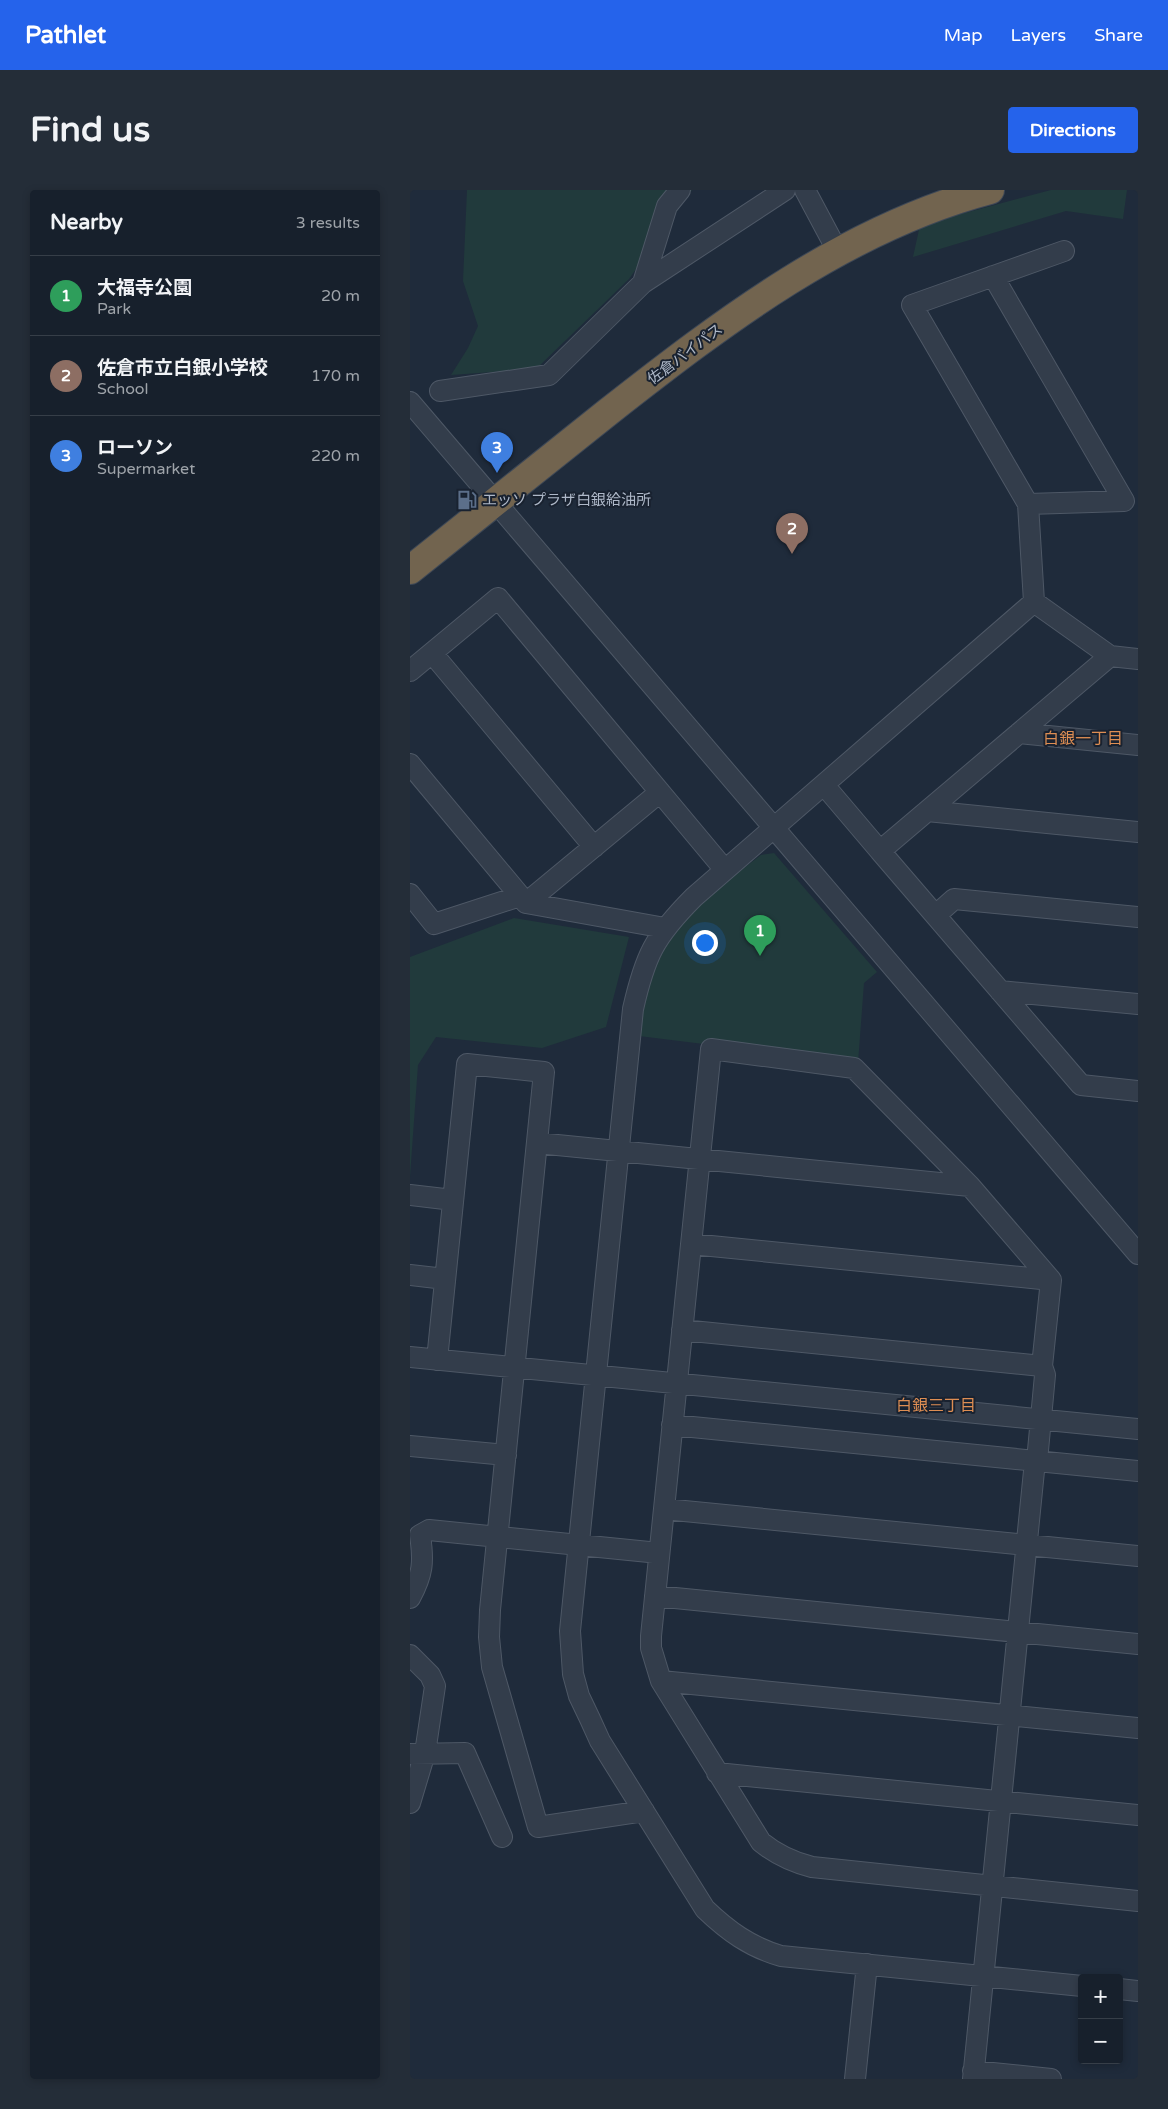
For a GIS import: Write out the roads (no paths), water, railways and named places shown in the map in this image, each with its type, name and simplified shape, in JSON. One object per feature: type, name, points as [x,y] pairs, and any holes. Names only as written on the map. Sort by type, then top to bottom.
[{"type":"highway","name":"佐倉バイパス","points":[[410,570],[685,352],[765,296],[838,252],[900,221],[990,190]]},
{"type":"street","points":[[643,283],[668,206],[680,190]]},
{"type":"street","points":[[440,391],[548,374],[643,283],[785,190]]},
{"type":"street","points":[[805,190],[838,252]]},
{"type":"street","points":[[1034,602],[1028,504],[912,304],[1064,251]]},
{"type":"street","points":[[993,276],[1124,501],[1028,504]]},
{"type":"street","points":[[410,402],[1138,1254]]},
{"type":"street","points":[[410,671],[498,598],[725,870]]},
{"type":"street","points":[[1034,602],[1110,656],[1138,659]]},
{"type":"street","points":[[1034,602],[694,897],[665,928],[657,939],[644,965],[632,1010],[570,1631],[573,1674],[579,1696],[600,1740],[705,1909],[742,1940],[761,1950],[781,1956],[1078,1986]]},
{"type":"street","points":[[432,653],[594,847]]},
{"type":"street","points":[[880,851],[1110,656]]},
{"type":"street","points":[[1019,733],[1138,745]]},
{"type":"street","points":[[410,764],[523,899],[665,928]]},
{"type":"street","points":[[824,785],[1081,1085],[1138,1091]]},
{"type":"street","points":[[410,894],[434,924],[523,899],[594,847],[660,792]]},
{"type":"street","points":[[927,811],[1138,832]]},
{"type":"street","points":[[936,915],[954,899],[1138,917]]},
{"type":"street","points":[[1000,991],[1138,1004]]},
{"type":"street","points":[[1051,2079],[973,2075],[992,1886],[1001,1802],[1009,1715],[1018,1632],[1026,1545],[1041,1421],[1045,1375],[1042,1366],[1051,1280],[970,1186],[854,1068],[711,1049],[655,1596],[651,1648],[661,1680],[761,1842],[776,1854],[812,1867],[992,1886],[1138,1902]]},
{"type":"street","points":[[437,1360],[467,1064],[544,1072],[489,1637],[492,1666],[538,1827],[644,1811]]},
{"type":"street","points":[[537,1143],[970,1186]]},
{"type":"street","points":[[410,1195],[453,1200]]},
{"type":"street","points":[[690,1244],[1051,1280]]},
{"type":"street","points":[[410,1275],[445,1279]]},
{"type":"street","points":[[682,1330],[1042,1366]]},
{"type":"street","points":[[410,1357],[1041,1421],[1138,1429]]},
{"type":"street","points":[[672,1425],[1138,1471]]},
{"type":"street","points":[[410,1446],[506,1456]]},
{"type":"street","points":[[664,1509],[1138,1556]]},
{"type":"street","points":[[410,1598],[420,1579],[422,1562],[415,1533],[429,1530],[660,1554]]},
{"type":"street","points":[[655,1596],[1138,1644]]},
{"type":"street","points":[[410,1655],[430,1675],[435,1686],[418,1753],[410,1803]]},
{"type":"street","points":[[661,1680],[1138,1728]]},
{"type":"street","points":[[418,1753],[465,1754],[502,1837]]},
{"type":"street","points":[[717,1773],[1138,1815]]},
{"type":"street","points":[[855,2079],[867,1964]]},
{"type":"street","points":[[1123,1989],[1138,1991]]},
{"type":"place","name":"ローソン","points":[[497,473]]},
{"type":"place","name":"エッソ プラザ白銀給油所","points":[[467,500]]},
{"type":"place","name":"佐倉市立白銀小学校","points":[[792,554]]},
{"type":"place","name":"大福寺公園","points":[[760,956]]},
{"type":"district","name":"白銀一丁目","points":[[1083,739]]},
{"type":"district","name":"白銀三丁目","points":[[936,1406]]}]
